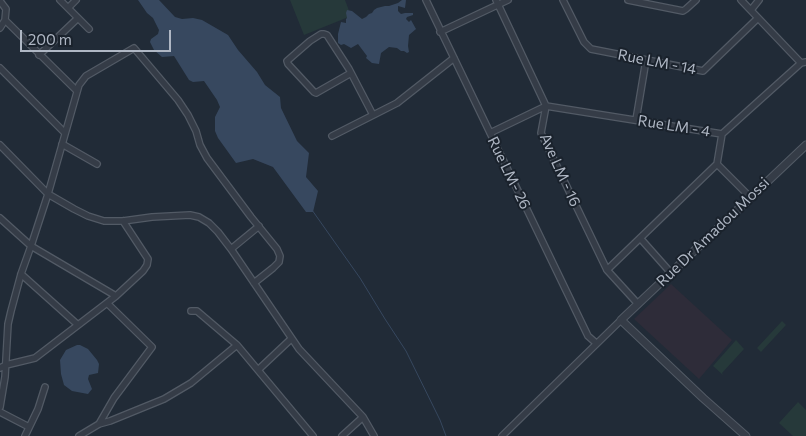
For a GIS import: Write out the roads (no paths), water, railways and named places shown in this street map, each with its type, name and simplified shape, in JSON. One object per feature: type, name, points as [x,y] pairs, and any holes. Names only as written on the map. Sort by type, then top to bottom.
[{"type":"street","points":[[60,0],[89,29]]},
{"type":"street","points":[[68,8],[76,0]]},
{"type":"street","name":"Rue LM- 26","points":[[426,0],[588,336],[596,344]]},
{"type":"street","points":[[440,32],[497,2],[508,0]]},
{"type":"street","name":"Rue LM - 14","points":[[563,0],[584,42],[589,48],[703,71],[758,18]]},
{"type":"street","points":[[628,0],[683,11],[696,0]]},
{"type":"street","points":[[741,0],[803,63]]},
{"type":"street","points":[[751,10],[759,0]]},
{"type":"street","points":[[0,1],[6,9],[5,20],[0,28]]},
{"type":"street","points":[[490,132],[546,106],[497,2]]},
{"type":"street","points":[[39,55],[78,18]]},
{"type":"street","points":[[5,20],[76,91]]},
{"type":"street","points":[[351,73],[316,93],[287,62],[310,41],[324,34],[328,37],[351,73],[373,115]]},
{"type":"street","points":[[0,407],[5,377],[3,367],[8,324],[21,274],[48,194],[76,91],[86,76],[134,48],[178,100],[196,131],[200,145],[207,158],[277,249],[279,262],[254,283]]},
{"type":"street","points":[[332,136],[403,99],[454,58]]},
{"type":"street","points":[[636,120],[646,60]]},
{"type":"street","name":"Rue LM - 4","points":[[546,106],[722,134],[803,63]]},
{"type":"street","points":[[0,68],[65,133]]},
{"type":"street","name":"Ave LM - 16","points":[[546,106],[541,133],[606,270],[638,304]]},
{"type":"street","points":[[606,270],[717,164],[722,134]]},
{"type":"street","points":[[62,144],[97,164]]},
{"type":"street","points":[[0,145],[48,194],[88,216],[104,221],[123,221],[190,215],[199,217],[209,223],[231,248],[299,349],[363,417],[374,436]]},
{"type":"street","name":"Rue Dr Amadou Mossi","points":[[621,320],[806,145]]},
{"type":"street","points":[[717,164],[750,197]]},
{"type":"street","points":[[0,218],[31,246],[116,296]]},
{"type":"street","points":[[3,367],[35,358],[116,296],[146,268],[148,259],[123,221]]},
{"type":"street","points":[[231,248],[259,226]]},
{"type":"street","points":[[640,238],[671,273]]},
{"type":"street","points":[[21,274],[78,325]]},
{"type":"street","points":[[99,424],[114,398],[152,347],[107,303]]},
{"type":"street","points":[[192,311],[197,311],[237,345],[313,436]]},
{"type":"street","points":[[502,436],[621,320],[746,436]]},
{"type":"street","points":[[258,370],[292,339]]},
{"type":"street","points":[[79,436],[99,424],[164,399],[192,383],[237,345]]},
{"type":"street","points":[[25,436],[38,409],[45,387]]},
{"type":"street","points":[[0,412],[29,427]]},
{"type":"street","points":[[342,436],[363,417]]},
{"type":"water","points":[[138,0],[159,0],[175,17],[202,20],[228,35],[265,85],[280,97],[281,108],[297,141],[309,153],[306,177],[318,191],[313,212],[306,212],[273,167],[253,159],[236,163],[215,131],[215,117],[220,107],[217,100],[204,81],[193,82],[189,80],[174,56],[162,57],[154,50],[150,42],[158,34],[159,30],[153,18]]},
{"type":"water","points":[[406,0],[405,8],[398,6],[398,11],[401,14],[413,13],[413,15],[406,19],[409,22],[411,20],[416,29],[409,35],[409,52],[389,47],[381,53],[379,64],[372,63],[366,58],[367,56],[358,44],[351,48],[338,43],[341,22],[346,23],[347,10],[352,11],[362,19],[377,8],[389,6]]},
{"type":"water","points":[[77,345],[88,349],[99,364],[98,373],[89,375],[88,379],[92,389],[88,394],[72,391],[64,385],[61,374],[60,360],[66,350]]},
{"type":"waterway","points":[[312,210],[360,278],[406,351],[446,436]]}]
